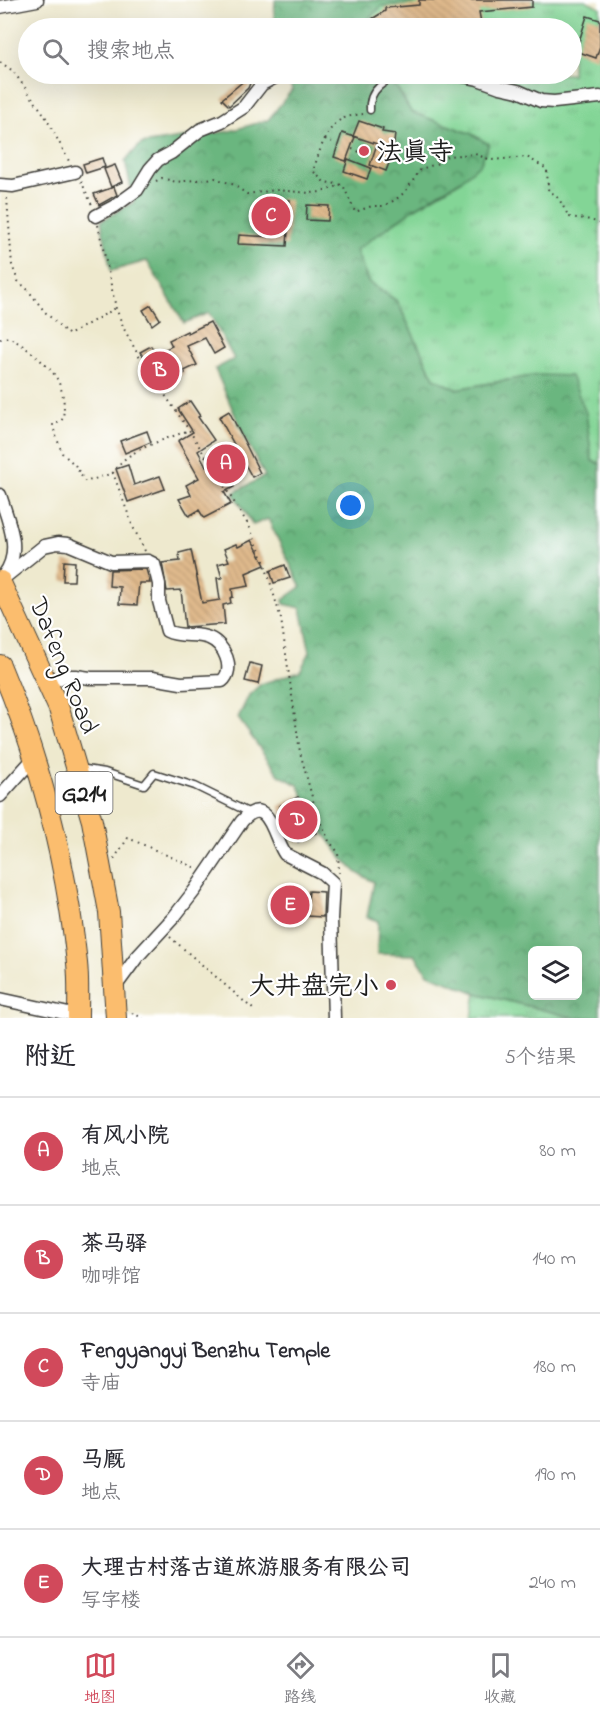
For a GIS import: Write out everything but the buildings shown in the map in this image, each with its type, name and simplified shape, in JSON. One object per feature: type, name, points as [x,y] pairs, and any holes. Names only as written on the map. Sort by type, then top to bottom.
[{"type":"highway","name":"Dafeng Road","points":[[0,581],[59,709],[92,821],[109,912],[116,1018]]},
{"type":"highway","name":"G214","points":[[0,665],[34,758],[63,867],[77,965],[78,1017]]},
{"type":"street","points":[[0,7],[37,0]]},
{"type":"street","points":[[96,216],[115,206],[142,185],[150,169],[158,160],[171,153],[200,130],[222,121],[244,107],[263,84]]},
{"type":"street","points":[[492,84],[518,91],[541,101],[554,102],[600,97]]},
{"type":"street","points":[[3,185],[14,186],[75,172]]},
{"type":"street","points":[[0,495],[15,551],[11,567],[0,581],[44,546],[58,543],[68,544],[111,562],[151,562],[157,569],[159,601],[167,631],[173,634],[198,634],[212,638],[221,647],[227,659],[226,677],[222,681],[181,683],[152,678],[65,676],[47,684]]},
{"type":"street","points":[[0,536],[9,526]]},
{"type":"street","points":[[0,796],[34,758]]},
{"type":"street","points":[[115,987],[137,957],[195,890],[242,821],[255,812],[266,816],[285,854],[322,873],[333,883],[331,919],[334,1018]]},
{"type":"street","points":[[0,999],[78,1017]]},
{"type":"lane","points":[[369,110],[369,102],[382,84]]},
{"type":"lane","points":[[76,768],[105,772],[144,785],[154,773],[195,786],[250,814]]},
{"type":"path","points":[[0,62],[13,71],[18,78]]},
{"type":"path","points":[[22,84],[44,114],[83,184],[96,216],[116,308],[124,329],[141,360],[189,430],[249,526],[264,561],[281,618],[300,752],[315,808],[329,841],[338,852],[339,871],[333,883]]},
{"type":"path","points":[[343,185],[324,182],[313,171],[325,139],[341,119],[369,110]]},
{"type":"path","points":[[325,139],[335,143]]},
{"type":"path","points":[[352,149],[365,154]]},
{"type":"path","points":[[343,185],[355,212],[372,206],[383,206],[395,200],[405,192],[421,169],[447,156],[475,154],[492,160],[526,157],[547,169],[548,189],[559,199],[568,217],[600,223]]},
{"type":"path","points":[[142,185],[162,178],[176,183],[215,178],[232,184],[247,194],[276,190],[322,192],[343,185]]},
{"type":"path","points":[[3,185],[12,265],[18,281],[45,312],[69,335],[116,308]]},
{"type":"path","points":[[0,339],[11,339],[30,352],[56,377],[63,397],[64,414],[61,422],[53,424],[53,427],[62,453],[75,465],[85,482],[113,473],[118,464],[129,455],[189,430]]},
{"type":"path","points":[[113,473],[133,527],[151,562]]},
{"type":"path","points":[[101,870],[111,864],[128,838],[207,873]]},
{"type":"path","points":[[162,930],[254,1010]]},
{"type":"green space","points":[[275,0],[416,0],[416,3],[382,6],[369,18],[274,18]]},
{"type":"green space","points":[[416,0],[585,0],[600,7],[600,463],[592,461],[586,413],[538,375],[456,389],[434,378],[397,301],[368,282],[356,250],[415,208],[461,181],[472,134],[411,112],[395,84],[582,84],[582,18],[369,18],[382,6],[416,3]]},
{"type":"green space","points":[[290,84],[395,84],[411,112],[472,134],[489,144],[480,164],[460,181],[415,208],[356,250],[368,282],[397,301],[434,378],[456,389],[538,375],[571,376],[586,413],[592,461],[600,464],[600,1018],[576,1018],[476,993],[428,974],[415,955],[377,954],[378,921],[367,917],[374,882],[357,873],[343,859],[320,828],[298,785],[279,775],[238,718],[249,695],[261,684],[300,671],[310,652],[301,608],[284,604],[283,600],[301,587],[268,519],[253,525],[233,493],[265,476],[246,440],[215,369],[234,359],[209,313],[184,323],[147,261],[111,271],[101,221],[134,202],[125,161],[141,144],[230,131],[268,120],[292,90]]},
{"type":"green space","points":[[476,993],[576,1018],[472,1018]]},
{"type":"place","name":"法真寺","points":[[364,151]]},
{"type":"place","name":"Fengyangyi Benzhu Temple","points":[[271,216]]},
{"type":"place","name":"茶马驿","points":[[160,371]]},
{"type":"place","name":"有风小院","points":[[226,464]]},
{"type":"place","name":"马厩","points":[[298,820]]},
{"type":"place","name":"大理古村落古道旅游服务有限公司","points":[[290,905]]},
{"type":"place","name":"大井盘完小","points":[[391,985]]}]
